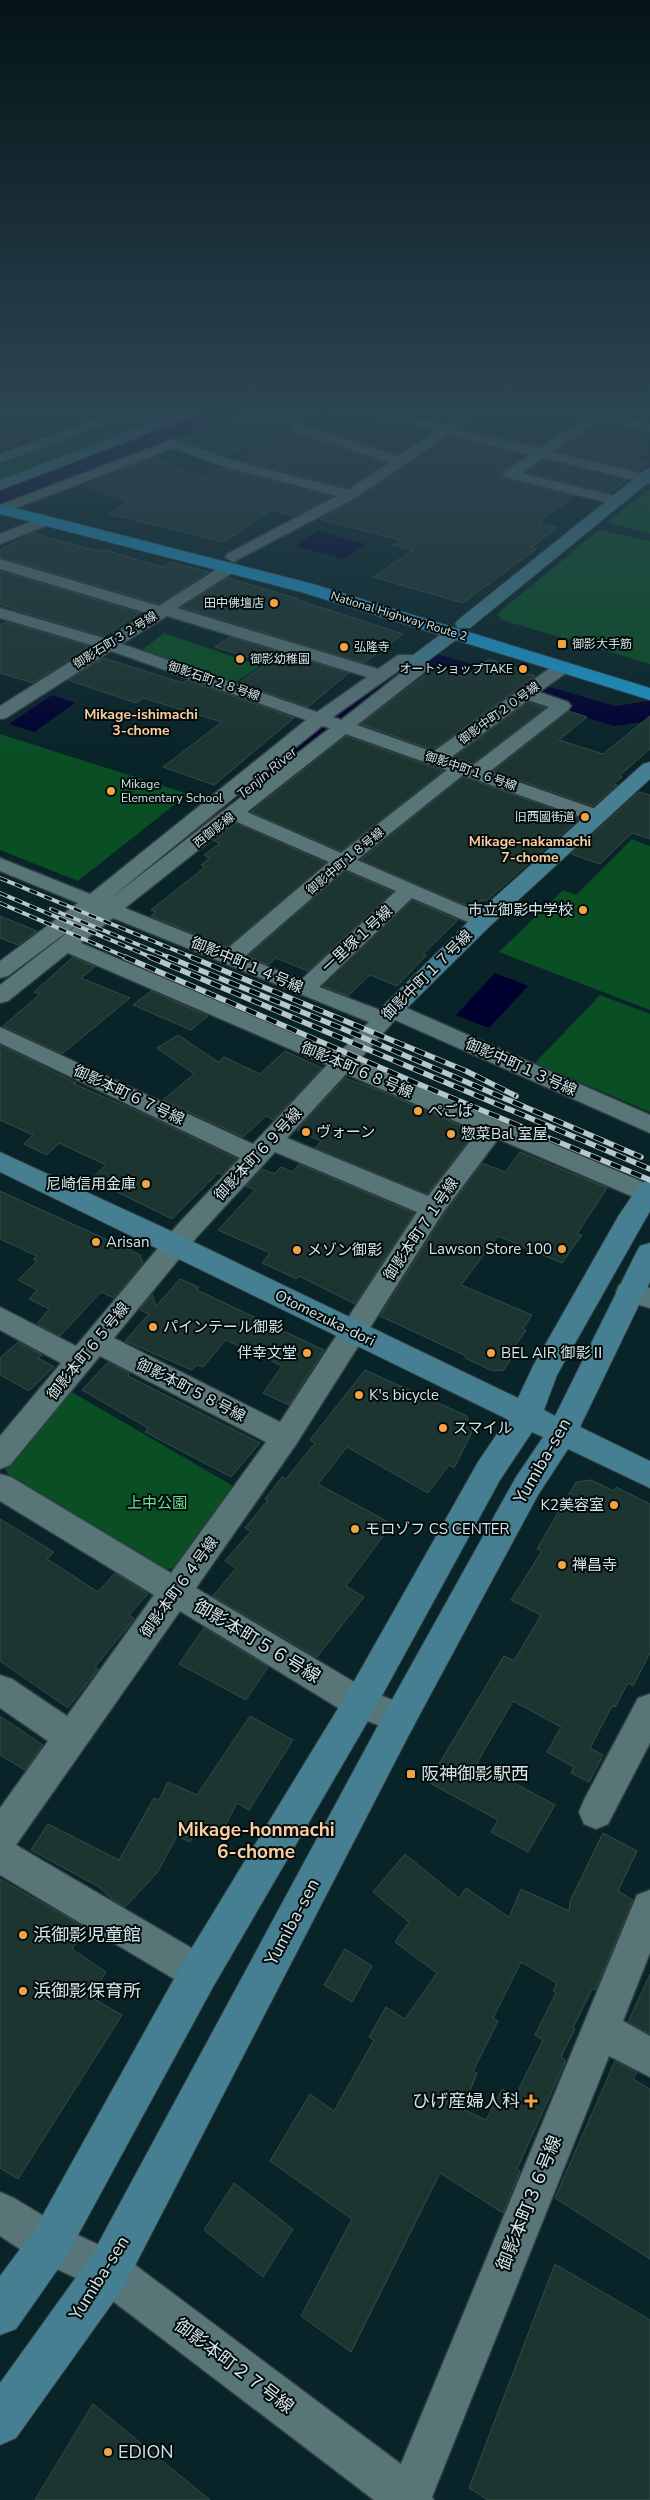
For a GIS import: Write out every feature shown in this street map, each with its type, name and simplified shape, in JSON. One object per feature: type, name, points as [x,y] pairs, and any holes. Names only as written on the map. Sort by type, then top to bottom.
[{"type":"highway","name":"National Highway Route 2","points":[[62,525],[232,562]]},
{"type":"highway","name":"National Highway Route 2","points":[[84,525],[232,562],[459,628],[650,679]]},
{"type":"highway","name":"National Highway Route 2","points":[[459,628],[563,667],[650,694]]},
{"type":"street","points":[[0,540],[36,525]]},
{"type":"street","name":"御影石町３２号線","points":[[0,714],[107,644],[164,611],[232,562],[297,525]]},
{"type":"street","name":"西御影線","points":[[0,972],[24,953],[103,906],[236,814],[380,676],[404,659],[419,659],[588,525]]},
{"type":"street","points":[[0,564],[380,676]]},
{"type":"street","name":"御影石町２８号線","points":[[0,613],[107,644],[331,722]]},
{"type":"street","name":"西御影線","points":[[0,996],[67,945],[103,906],[331,722],[420,667],[419,659]]},
{"type":"street","name":"御影中町２０号線","points":[[436,759],[563,667]]},
{"type":"street","name":"御影中町１８号線","points":[[231,957],[344,860],[468,770],[562,706],[530,692]]},
{"type":"street","name":"御影中町１６号線","points":[[331,722],[597,816]]},
{"type":"street","name":"御影中町１７号線","points":[[341,1064],[387,1014],[482,921],[650,768]]},
{"type":"street","points":[[236,814],[482,921]]},
{"type":"street","name":"御影中町１４号線","points":[[0,864],[231,957],[304,989],[387,1014]]},
{"type":"street","name":"一里塚１号線","points":[[304,989],[410,889]]},
{"type":"street","points":[[0,944],[45,962]]},
{"type":"street","name":"御影本町６８号線","points":[[67,945],[341,1064],[649,1193]]},
{"type":"street","name":"御影中町１３号線","points":[[387,1014],[650,1125]]},
{"type":"street","name":"御影本町６７号線","points":[[0,1034],[264,1148],[433,1208]]},
{"type":"street","name":"御影本町６９号線","points":[[176,1244],[341,1064]]},
{"type":"street","name":"御影本町７１号線","points":[[353,1333],[433,1208],[493,1128]]},
{"type":"street","name":"Otomezuka-dori","points":[[0,1160],[176,1244],[353,1333],[526,1414],[650,1475]]},
{"type":"street","points":[[0,2313],[50,2244],[199,1973],[360,1703],[489,1471],[526,1414],[544,1374],[649,1193]]},
{"type":"street","name":"御影本町６５号線","points":[[0,1457],[176,1244]]},
{"type":"street","name":"Yumiba-sen","points":[[0,2422],[108,2271],[400,1718],[527,1486],[562,1433],[640,1295],[650,1253]]},
{"type":"street","name":"御影本町５８号線","points":[[0,1317],[89,1351],[285,1438]]},
{"type":"street","name":"御影本町６４号線","points":[[0,1837],[285,1438],[353,1333]]},
{"type":"street","name":"御影本町５６号線","points":[[0,1486],[360,1703],[400,1718]]},
{"type":"street","points":[[0,1690],[70,1737]]},
{"type":"street","points":[[596,1812],[650,1709]]},
{"type":"street","points":[[0,1855],[199,1973]]},
{"type":"street","name":"御影本町３６号線","points":[[410,2499],[650,1908]]},
{"type":"street","points":[[600,2029],[650,2058]]},
{"type":"street","name":"御影本町２７号線","points":[[0,2212],[50,2244],[108,2271],[410,2499]]},
{"type":"green space","points":[[617,525],[650,525],[650,534]]},
{"type":"green space","points":[[599,530],[650,541],[650,664],[502,620],[497,614]]},
{"type":"green space","points":[[164,633],[260,666],[236,682],[142,650]]},
{"type":"green space","points":[[0,734],[188,794],[78,881],[0,850]]},
{"type":"green space","points":[[632,839],[650,846],[650,1010],[499,952],[563,890],[576,895]]},
{"type":"green space","points":[[600,995],[650,1014],[650,1112],[535,1063]]},
{"type":"green space","name":"上中公園","points":[[70,1391],[233,1486],[178,1566],[166,1570],[7,1473],[4,1465]]},
{"type":"shaded area","points":[[318,531],[366,544],[344,559],[296,546]]},
{"type":"shaded area","points":[[52,695],[75,703],[34,732],[9,724]]},
{"type":"shaded area","points":[[495,973],[528,986],[489,1028],[456,1015]]},
{"type":"building","points":[[153,525],[250,525],[224,542]]},
{"type":"building","points":[[342,525],[544,525],[557,528],[531,547],[536,549],[463,603],[373,577],[413,550],[393,545],[400,540]]},
{"type":"building","points":[[32,533],[97,551],[101,549],[163,567],[171,562],[208,572],[159,604],[0,557],[0,550]]},
{"type":"building","points":[[0,571],[140,613],[104,636],[22,612],[0,604]]},
{"type":"building","points":[[228,578],[299,599],[403,634],[364,663],[181,607]]},
{"type":"building","points":[[6,622],[89,646],[33,683],[0,673],[0,625]]},
{"type":"building","points":[[230,637],[349,673],[308,707],[239,683],[267,663],[215,647]]},
{"type":"building","points":[[104,658],[183,683],[187,680],[294,718],[214,785],[163,767],[222,722],[143,698],[136,703],[68,680]]},
{"type":"building","points":[[489,659],[535,676],[433,750],[361,724],[435,668],[465,677]]},
{"type":"building","points":[[528,702],[545,708],[472,764],[454,757]]},
{"type":"building","points":[[569,711],[587,717],[559,740],[603,754],[650,716],[650,749],[619,776],[622,777],[614,784],[617,785],[593,806],[493,771]]},
{"type":"building","points":[[346,736],[443,771],[341,851],[251,812]]},
{"type":"building","points":[[463,777],[580,818],[486,901],[482,900],[472,908],[361,860]]},
{"type":"building","points":[[639,792],[650,795],[650,839],[632,833],[600,864],[571,854]]},
{"type":"building","points":[[236,823],[326,863],[227,947],[151,916],[156,912],[151,910],[205,867],[201,865],[210,858],[204,855],[220,843],[214,841]]},
{"type":"building","points":[[345,871],[393,892],[308,971],[276,958],[268,965],[248,956]]},
{"type":"building","points":[[412,900],[458,920],[423,954],[427,955],[397,986],[370,975],[348,996],[322,986]]},
{"type":"building","points":[[0,916],[37,931],[18,945],[0,938]]},
{"type":"building","points":[[73,957],[95,967],[81,978],[130,998],[62,1054],[3,1026],[40,994],[34,992]]},
{"type":"building","points":[[151,991],[208,1016],[191,1030],[133,1005]]},
{"type":"building","points":[[178,1035],[218,1062],[224,1057],[260,1074],[285,1051],[322,1068],[273,1120],[266,1116],[243,1137],[163,1100],[194,1074],[157,1048]]},
{"type":"building","points":[[0,1045],[76,1083],[74,1084],[146,1115],[237,1159],[222,1175],[218,1173],[172,1219],[91,1179],[106,1165],[59,1143],[47,1155],[24,1144],[33,1135],[0,1120]]},
{"type":"building","points":[[345,1078],[378,1090],[475,1132],[427,1194],[315,1148],[321,1141],[297,1130]]},
{"type":"building","points":[[520,1152],[607,1188],[577,1234],[582,1235],[562,1263],[498,1236],[461,1285],[532,1315],[523,1329],[526,1330],[515,1346],[517,1348],[504,1370],[493,1371],[465,1358],[466,1356],[380,1316],[444,1215],[482,1163],[505,1172]]},
{"type":"building","points":[[299,1164],[414,1213],[355,1304],[299,1276],[297,1279],[262,1263],[270,1253],[218,1230],[255,1190],[246,1186],[262,1169],[274,1174],[281,1167],[293,1172]]},
{"type":"building","points":[[0,1191],[140,1255],[143,1264],[114,1298],[101,1292],[60,1336],[37,1324],[49,1309],[29,1299],[37,1290],[18,1280],[37,1261],[33,1259],[37,1256],[0,1239]]},
{"type":"building","points":[[180,1279],[199,1287],[197,1290],[324,1350],[289,1405],[263,1393],[282,1366],[226,1340],[203,1367],[197,1365],[192,1370],[125,1341],[149,1314],[140,1310],[152,1294],[156,1306]]},
{"type":"building","points":[[18,1342],[42,1355],[38,1358],[54,1367],[29,1391],[0,1375],[0,1358]]},
{"type":"building","points":[[108,1362],[129,1373],[128,1376],[260,1443],[231,1477],[145,1432],[148,1428],[82,1390]]},
{"type":"building","points":[[365,1370],[467,1416],[472,1432],[454,1468],[449,1465],[428,1493],[347,1447],[318,1484],[392,1524],[346,1586],[364,1597],[317,1657],[213,1596],[236,1568],[225,1561],[251,1531],[245,1528],[268,1500],[265,1499],[282,1477],[286,1479],[315,1443],[310,1440]]},
{"type":"building","points":[[591,1480],[614,1491],[616,1487],[650,1504],[650,1653],[633,1686],[628,1683],[615,1707],[612,1706],[590,1748],[603,1755],[589,1782],[571,1773],[574,1767],[547,1752],[561,1727],[513,1701],[477,1763],[555,1805],[528,1852],[491,1832],[498,1820],[428,1782],[504,1656],[514,1661],[541,1615],[511,1600],[542,1551],[537,1549],[576,1482]]},
{"type":"building","points":[[0,1519],[54,1552],[47,1559],[98,1592],[115,1573],[148,1594],[129,1615],[134,1619],[95,1667],[98,1669],[68,1708],[0,1661]]},
{"type":"building","points":[[204,1628],[268,1667],[246,1700],[179,1664]]},
{"type":"building","points":[[0,1716],[43,1745],[25,1770],[0,1755]]},
{"type":"building","points":[[250,1716],[293,1740],[249,1810],[237,1803],[221,1834],[200,1825],[190,1842],[177,1836],[157,1873],[125,1907],[112,1899],[99,1887],[31,1850],[48,1824],[119,1860],[154,1798],[159,1800],[168,1782],[197,1795]]},
{"type":"building","points":[[603,1833],[637,1851],[618,1891],[633,1900],[598,1984],[595,1990],[592,1989],[573,2028],[575,2029],[561,2057],[566,2060],[517,2169],[520,2171],[503,2213],[440,2173],[351,2352],[301,2316],[352,2219],[270,2161],[310,2094],[334,2111],[374,2040],[369,2037],[386,2007],[405,2019],[437,1973],[395,1942],[409,1922],[373,1892],[405,1854],[459,1898],[466,1888],[509,1917],[521,1889],[569,1911],[570,1901]],"holes":[[[521,1962],[557,1983],[553,1991],[556,1993],[535,2035],[543,2040],[515,2097],[502,2089],[486,2120],[463,2109],[477,2073],[473,2071],[498,2021],[493,2018]]]},
{"type":"building","points":[[0,1879],[86,1928],[72,1949],[106,1972],[91,1997],[122,2015],[18,2179],[0,2168]]},
{"type":"building","points":[[345,1949],[372,1966],[352,2002],[324,1985]]},
{"type":"building","points":[[650,1974],[650,2034],[628,2022]]},
{"type":"building","points":[[615,2061],[637,2072],[633,2079],[650,2089],[650,2259],[555,2198]]},
{"type":"building","points":[[234,2183],[293,2229],[263,2277],[204,2230]]},
{"type":"building","points":[[555,2264],[650,2320],[650,2500],[488,2500],[469,2488]]},
{"type":"building","name":"EDION","points":[[93,2404],[210,2500],[35,2500]]},
{"type":"waterway","name":"Tenjin River","points":[[437,663],[614,716],[650,711]]},
{"type":"waterway","name":"Tenjin River","points":[[155,867],[333,718],[408,665]]},
{"type":"railway","points":[[0,878],[194,958]]},
{"type":"railway","points":[[0,893],[153,958]]},
{"type":"railway","points":[[0,903],[128,958]]},
{"type":"railway","points":[[51,909],[171,958]]},
{"type":"railway","points":[[125,957],[416,1083],[650,1180]]},
{"type":"railway","points":[[150,957],[650,1169]]},
{"type":"railway","points":[[168,957],[341,1028],[641,1157]]},
{"type":"railway","points":[[191,957],[466,1071],[516,1096]]},
{"type":"place","name":"田中佛壇店","points":[[274,603]]},
{"type":"place","name":"御影大手筋","points":[[562,644]]},
{"type":"place","name":"弘隆寺","points":[[344,647]]},
{"type":"place","name":"御影幼稚園","points":[[240,659]]},
{"type":"place","name":"オートショップTAKE","points":[[523,669]]},
{"type":"place","name":"Mikage Elementary School","points":[[111,791]]},
{"type":"place","name":"旧西國街道","points":[[585,817]]},
{"type":"place","name":"市立御影中学校","points":[[583,910]]},
{"type":"place","name":"ぺごぱ","points":[[418,1111]]},
{"type":"place","name":"ヴォーン","points":[[306,1132]]},
{"type":"place","name":"惣菜Bal 室屋","points":[[451,1134]]},
{"type":"place","name":"尼崎信用金庫","points":[[146,1184]]},
{"type":"place","name":"Arisan","points":[[96,1242]]},
{"type":"place","name":"Lawson Store 100","points":[[562,1249]]},
{"type":"place","name":"メゾン御影","points":[[297,1250]]},
{"type":"place","name":"パインテール御影","points":[[153,1327]]},
{"type":"place","name":"伴幸文堂","points":[[307,1353]]},
{"type":"place","name":"BEL AIR 御影Ⅱ","points":[[491,1353]]},
{"type":"place","name":"K's bicycle","points":[[359,1395]]},
{"type":"place","name":"スマイル","points":[[443,1428]]},
{"type":"place","name":"K2美容室","points":[[614,1505]]},
{"type":"place","name":"モロゾフ CS CENTER","points":[[355,1529]]},
{"type":"place","name":"禅昌寺","points":[[562,1565]]},
{"type":"place","name":"阪神御影駅西","points":[[411,1774]]},
{"type":"place","name":"浜御影児童館","points":[[23,1935]]},
{"type":"place","name":"浜御影保育所","points":[[23,1991]]},
{"type":"place","name":"ひげ産婦人科","points":[[531,2101]]},
{"type":"place","name":"EDION","points":[[108,2452]]},
{"type":"district","name":"Mikage-ishimachi 3-chome","points":[[141,722]]},
{"type":"district","name":"Mikage-nakamachi 7-chome","points":[[530,850]]},
{"type":"district","name":"Mikage-honmachi 6-chome","points":[[256,1841]]}]
